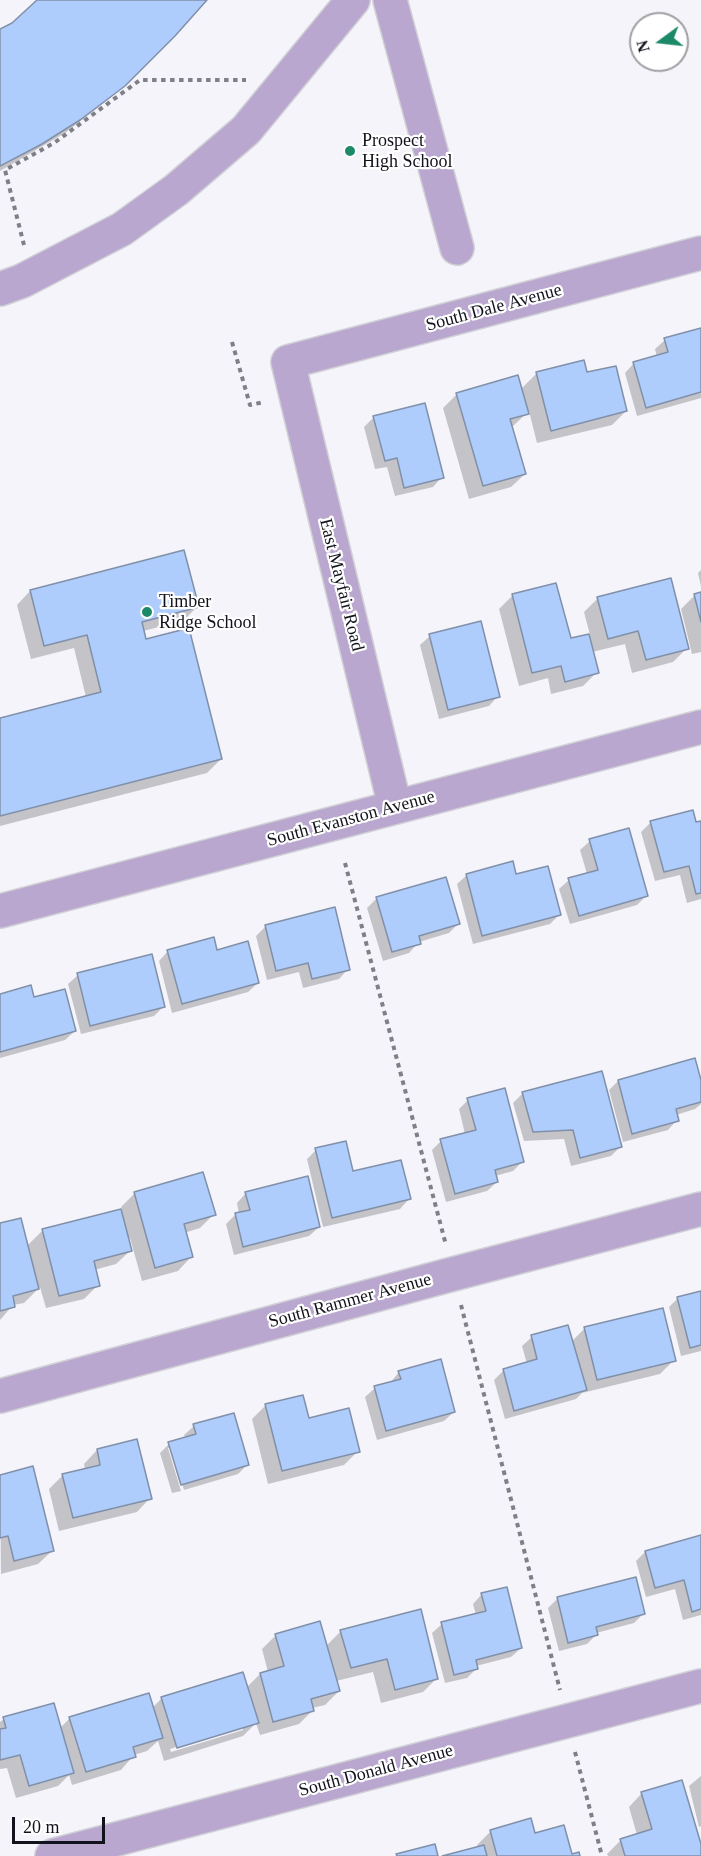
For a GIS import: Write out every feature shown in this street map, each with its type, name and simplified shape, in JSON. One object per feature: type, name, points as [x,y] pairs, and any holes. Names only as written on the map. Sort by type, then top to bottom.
[{"type":"street","points":[[0,289],[22,281],[122,229],[176,190],[246,130],[353,0]]},
{"type":"street","points":[[390,0],[457,248]]},
{"type":"street","name":"South Dale Avenue","points":[[288,362],[701,253]]},
{"type":"street","name":"East Mayfair Road","points":[[288,362],[395,807]]},
{"type":"street","name":"South Evanston Avenue","points":[[0,911],[701,727]]},
{"type":"street","name":"South Rammer Avenue","points":[[0,1396],[701,1209]]},
{"type":"street","name":"South Donald Avenue","points":[[52,1856],[701,1686]]},
{"type":"path","points":[[25,248],[5,170],[54,143],[140,80],[256,80]]},
{"type":"path","points":[[0,183],[7,180]]},
{"type":"path","points":[[232,342],[250,405],[266,402]]},
{"type":"path","points":[[345,862],[602,1856]]},
{"type":"building","points":[[37,0],[207,0],[125,86],[80,120],[42,144],[0,166],[0,29],[12,23]]},
{"type":"building","points":[[701,328],[701,392],[646,408],[633,362],[668,352],[664,338]]},
{"type":"building","points":[[584,360],[587,372],[616,366],[627,411],[551,431],[536,372]]},
{"type":"building","points":[[518,375],[529,414],[510,419],[526,474],[483,486],[456,393]]},
{"type":"building","points":[[425,403],[444,478],[404,488],[397,458],[385,461],[373,416]]},
{"type":"building","points":[[184,550],[199,607],[142,622],[146,639],[189,628],[222,759],[0,816],[0,718],[101,692],[87,635],[44,646],[30,590]]},
{"type":"building","points":[[671,578],[689,649],[646,660],[638,631],[608,639],[597,597]]},
{"type":"building","points":[[556,583],[571,638],[589,634],[599,673],[565,682],[561,666],[532,673],[512,594]]},
{"type":"building","points":[[701,592],[701,622],[694,594]]},
{"type":"building","points":[[481,621],[500,697],[448,710],[429,634]]},
{"type":"building","points":[[693,810],[696,822],[701,821],[701,893],[696,894],[689,866],[664,872],[650,821]]},
{"type":"building","points":[[629,828],[648,896],[579,916],[568,878],[598,870],[589,839]]},
{"type":"building","points":[[513,861],[516,874],[548,866],[561,915],[482,936],[466,874]]},
{"type":"building","points":[[446,877],[460,924],[419,936],[421,944],[392,952],[376,897]]},
{"type":"building","points":[[335,907],[350,970],[312,979],[308,963],[276,971],[265,925]]},
{"type":"building","points":[[214,937],[217,950],[248,941],[259,983],[182,1004],[167,950]]},
{"type":"building","points":[[152,954],[165,1007],[90,1026],[77,973]]},
{"type":"building","points":[[31,985],[34,997],[65,989],[76,1031],[0,1052],[0,994]]},
{"type":"building","points":[[695,1058],[701,1080],[701,1102],[676,1109],[679,1121],[632,1134],[618,1080]]},
{"type":"building","points":[[602,1071],[622,1147],[580,1158],[573,1130],[533,1132],[522,1092]]},
{"type":"building","points":[[505,1088],[524,1162],[495,1170],[498,1182],[455,1194],[440,1139],[476,1130],[467,1098]]},
{"type":"building","points":[[346,1141],[353,1171],[401,1160],[411,1199],[332,1218],[315,1148]]},
{"type":"building","points":[[203,1172],[216,1215],[184,1224],[193,1257],[155,1268],[134,1192]]},
{"type":"building","points":[[308,1176],[320,1227],[243,1247],[235,1213],[250,1210],[245,1192]]},
{"type":"building","points":[[121,1209],[132,1251],[94,1261],[100,1286],[59,1296],[42,1229]]},
{"type":"building","points":[[21,1218],[39,1289],[13,1296],[15,1307],[0,1311],[0,1223]]},
{"type":"building","points":[[701,1291],[701,1345],[690,1348],[677,1297]]},
{"type":"building","points":[[663,1308],[676,1361],[597,1380],[584,1327]]},
{"type":"building","points":[[568,1325],[587,1390],[514,1411],[503,1369],[537,1359],[531,1335]]},
{"type":"building","points":[[441,1359],[455,1412],[386,1431],[374,1386],[401,1379],[398,1371]]},
{"type":"building","points":[[303,1395],[309,1418],[349,1408],[360,1452],[282,1471],[265,1404]]},
{"type":"building","points":[[234,1413],[249,1465],[181,1485],[168,1442],[196,1434],[193,1424]]},
{"type":"building","points":[[137,1439],[152,1499],[73,1518],[62,1474],[100,1465],[97,1449]]},
{"type":"building","points":[[33,1466],[54,1551],[14,1561],[8,1536],[0,1538],[0,1475]]},
{"type":"building","points":[[701,1535],[701,1609],[692,1612],[684,1580],[655,1588],[645,1551]]},
{"type":"building","points":[[636,1577],[645,1614],[596,1627],[598,1635],[568,1643],[557,1597]]},
{"type":"building","points":[[507,1587],[522,1648],[476,1660],[478,1669],[454,1675],[441,1622],[486,1611],[481,1593]]},
{"type":"building","points":[[421,1609],[438,1679],[395,1690],[387,1659],[351,1668],[340,1630]]},
{"type":"building","points":[[320,1621],[340,1691],[311,1699],[314,1711],[273,1722],[260,1673],[284,1666],[275,1634]]},
{"type":"building","points":[[243,1672],[259,1723],[177,1748],[161,1697]]},
{"type":"building","points":[[149,1693],[163,1738],[133,1747],[136,1757],[86,1772],[69,1717]]},
{"type":"building","points":[[54,1703],[74,1773],[29,1786],[20,1755],[0,1760],[0,1729],[6,1728],[3,1717]]},
{"type":"building","points":[[682,1780],[701,1844],[701,1856],[625,1856],[620,1839],[652,1829],[641,1792]]},
{"type":"building","points":[[531,1818],[535,1833],[564,1825],[572,1854],[579,1852],[580,1856],[497,1856],[490,1830]]},
{"type":"building","points":[[435,1844],[438,1856],[397,1856],[396,1854]]},
{"type":"building","points":[[484,1845],[487,1856],[442,1856]]},
{"type":"place","name":"Prospect High School","points":[[350,151]]},
{"type":"place","name":"Timber Ridge School","points":[[147,612]]}]
